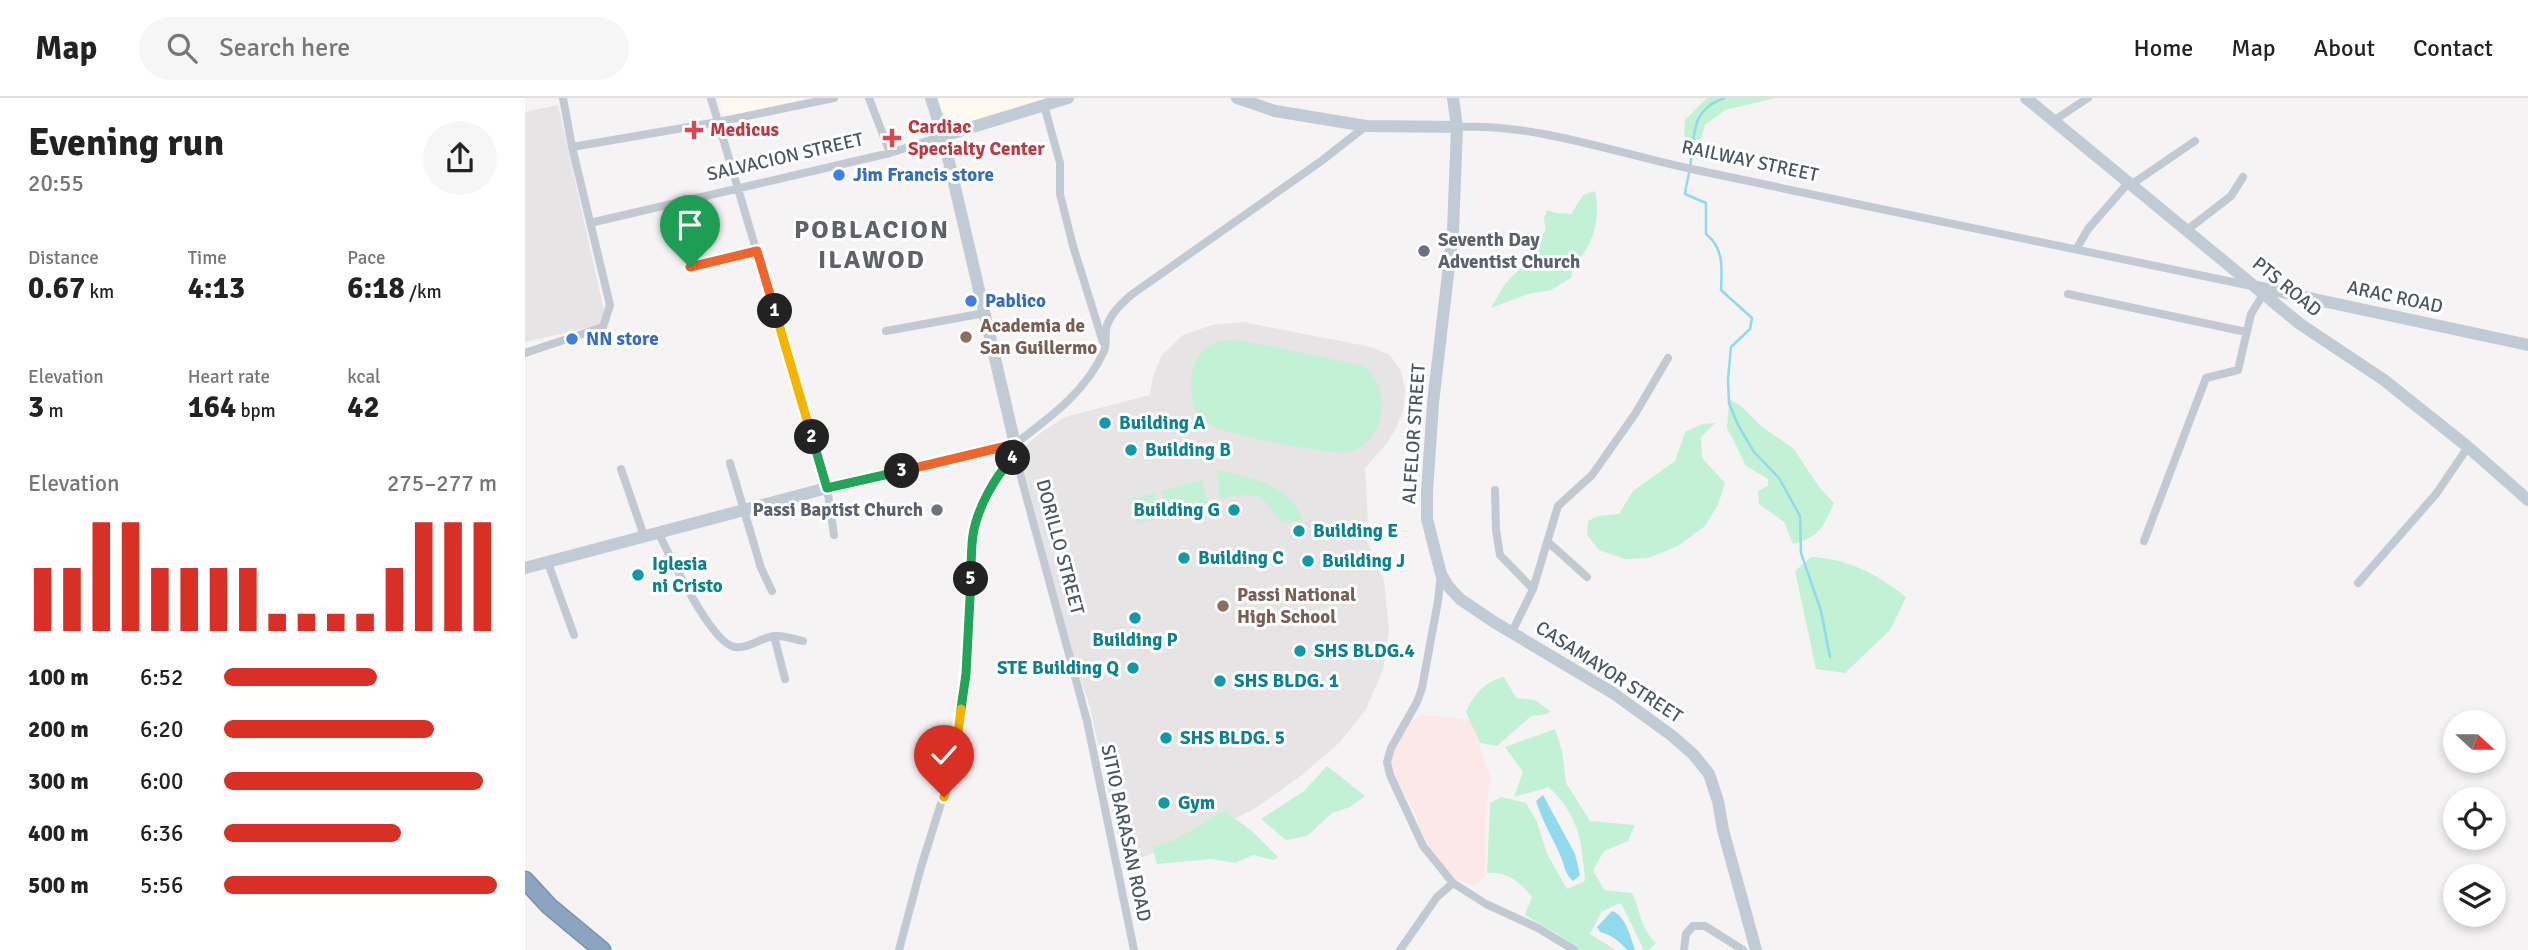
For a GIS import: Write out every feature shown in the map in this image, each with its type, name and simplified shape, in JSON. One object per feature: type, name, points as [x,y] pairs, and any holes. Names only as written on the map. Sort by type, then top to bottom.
[{"type":"highway","points":[[525,880],[549,906],[603,950]]},
{"type":"street","points":[[525,353],[603,327],[610,305],[563,98]]},
{"type":"street","points":[[711,98],[827,488],[834,535]]},
{"type":"street","points":[[572,147],[718,122],[834,98]]},
{"type":"street","points":[[869,98],[890,153]]},
{"type":"street","name":"DORILLO STREET","points":[[931,98],[943,136],[1016,450],[1087,722]]},
{"type":"street","name":"SALVACION STREET","points":[[590,223],[890,153],[1068,98]]},
{"type":"street","name":"RAILWAY STREET","points":[[1237,98],[1276,111],[1366,126],[1487,125],[1533,133],[1707,173],[2077,248],[2259,290]]},
{"type":"street","name":"ALFELOR STREET","points":[[1453,98],[1457,127],[1453,231],[1433,403],[1427,492],[1427,519],[1441,574],[1439,601],[1422,688],[1391,748],[1387,762],[1390,775],[1423,846],[1453,883],[1486,904],[1538,928],[1574,950]]},
{"type":"street","name":"PTS ROAD","points":[[2026,98],[2300,324],[2384,380],[2468,447],[2528,500]]},
{"type":"street","points":[[2053,121],[2088,98]]},
{"type":"street","points":[[1044,105],[1060,163],[1060,194],[1073,246],[1105,349]]},
{"type":"street","points":[[899,950],[921,867],[955,759],[966,674],[974,531],[984,503],[1016,450],[1066,405],[1087,379],[1105,349],[1106,328],[1117,308],[1131,295],[1320,162],[1366,126]]},
{"type":"street","points":[[2077,248],[2088,229],[2130,183],[2195,141]]},
{"type":"street","points":[[2187,230],[2231,196],[2243,177]]},
{"type":"street","points":[[690,267],[757,251]]},
{"type":"street","points":[[2144,541],[2206,377],[2238,370],[2259,290]]},
{"type":"street","name":"ARAC ROAD","points":[[2259,290],[2528,345]]},
{"type":"street","points":[[2068,294],[2246,332]]},
{"type":"street","points":[[886,331],[985,313]]},
{"type":"street","points":[[1512,632],[1533,589],[1558,506],[1592,475],[1635,414],[1668,358]]},
{"type":"street","points":[[2358,583],[2436,494],[2468,447]]},
{"type":"street","points":[[525,568],[827,488],[1016,450]]},
{"type":"street","points":[[730,463],[761,568],[772,592]]},
{"type":"street","points":[[621,469],[644,536]]},
{"type":"street","points":[[1495,490],[1500,555],[1533,589]]},
{"type":"street","points":[[658,532],[693,599],[714,632],[727,645],[737,648],[748,646],[774,636],[803,641]]},
{"type":"street","points":[[1548,542],[1587,577]]},
{"type":"street","points":[[548,563],[573,635]]},
{"type":"street","name":"CASAMAYOR STREET","points":[[1441,574],[1460,599],[1613,694],[1693,754],[1709,774],[1718,801],[1723,830],[1756,950]]},
{"type":"street","points":[[774,636],[785,679]]},
{"type":"street","name":"SITIO BARASAN ROAD","points":[[1087,722],[1133,950]]},
{"type":"street","points":[[1400,950],[1437,897],[1453,883]]},
{"type":"street","points":[[1683,950],[1686,934],[1693,926],[1705,926],[1743,950]]},
{"type":"shaded area","points":[[719,98],[805,98],[725,117]]},
{"type":"shaded area","points":[[938,98],[1057,98],[947,130]]},
{"type":"shaded area","points":[[558,105],[605,315],[599,325],[525,342],[525,112]]},
{"type":"shaded area","name":"Passi National High School","points":[[1243,322],[1371,347],[1390,355],[1401,371],[1405,390],[1403,411],[1387,443],[1365,468],[1368,521],[1360,525],[1384,581],[1389,631],[1383,670],[1365,711],[1339,743],[1302,775],[1254,809],[1204,834],[1124,864],[1090,707],[1070,647],[1019,451],[1065,417],[1150,395],[1153,376],[1162,355],[1183,335],[1212,325]]},
{"type":"shaded area","points":[[1422,715],[1471,720],[1490,777],[1486,814],[1485,876],[1473,886],[1455,878],[1424,840],[1416,815],[1393,772],[1391,760],[1395,749],[1410,721]]},
{"type":"green space","points":[[1707,98],[1775,98],[1725,110],[1705,125],[1699,145],[1683,150],[1685,120]]},
{"type":"green space","points":[[1595,191],[1597,215],[1594,231],[1574,267],[1571,278],[1551,290],[1528,294],[1491,308],[1505,284],[1530,258],[1546,230],[1544,218],[1547,210],[1571,214],[1583,195]]},
{"type":"green space","points":[[1227,340],[1245,341],[1364,366],[1377,384],[1382,404],[1380,419],[1373,435],[1360,447],[1349,452],[1340,452],[1280,444],[1212,426],[1196,409],[1192,398],[1192,373],[1203,352],[1212,344]]},
{"type":"green space","points":[[1729,399],[1741,406],[1762,427],[1793,448],[1819,487],[1834,503],[1823,525],[1809,538],[1793,544],[1784,522],[1759,504],[1758,491],[1768,486],[1768,479],[1746,466],[1727,428]]},
{"type":"green space","points":[[1715,423],[1701,437],[1702,458],[1725,483],[1718,505],[1705,526],[1678,546],[1648,558],[1625,559],[1599,550],[1587,535],[1588,521],[1598,516],[1619,514],[1633,491],[1675,461],[1685,432],[1702,424]]},
{"type":"green space","points":[[1218,470],[1268,484],[1289,498],[1303,520],[1283,523],[1261,497],[1241,495],[1219,499]]},
{"type":"green space","points":[[1202,480],[1209,506],[1167,517],[1162,491]]},
{"type":"green space","points":[[1154,493],[1160,518],[1137,524],[1130,500]]},
{"type":"green space","points":[[1811,557],[1838,561],[1862,569],[1906,597],[1891,629],[1845,673],[1816,669],[1795,571]]},
{"type":"green space","points":[[1504,677],[1516,698],[1535,700],[1550,711],[1547,714],[1531,716],[1497,746],[1480,743],[1466,712],[1481,689]]},
{"type":"green space","points":[[1555,729],[1562,751],[1566,783],[1590,821],[1635,825],[1628,841],[1604,851],[1593,870],[1604,890],[1632,893],[1644,926],[1656,943],[1649,950],[1644,950],[1621,903],[1602,911],[1590,934],[1616,950],[1578,950],[1525,915],[1532,897],[1518,882],[1501,874],[1487,873],[1490,803],[1502,797],[1526,803],[1537,822],[1547,854],[1567,889],[1585,881],[1577,830],[1559,798],[1549,787],[1514,797],[1523,772],[1505,747]]},
{"type":"green space","points":[[1327,766],[1365,796],[1350,807],[1332,813],[1307,836],[1286,840],[1261,819],[1304,791]]},
{"type":"green space","points":[[1224,811],[1252,831],[1278,857],[1274,860],[1253,855],[1235,863],[1211,859],[1157,864],[1152,847],[1173,841]]},
{"type":"water","points":[[1543,795],[1575,854],[1580,875],[1573,881],[1538,808],[1536,801]]},
{"type":"water","points":[[1612,911],[1624,922],[1635,950],[1627,950],[1615,939],[1600,932],[1597,927]]},
{"type":"waterway","points":[[1725,98],[1713,103],[1699,117],[1685,194],[1706,203],[1706,234],[1719,252],[1721,290],[1752,318],[1750,329],[1731,347],[1729,403],[1754,452],[1779,478],[1800,516],[1801,553],[1821,611],[1830,657]]},
{"type":"place","name":"Medicus","points":[[694,130]]},
{"type":"place","name":"Cardiac Specialty Center","points":[[892,138]]},
{"type":"place","name":"Jim Francis store","points":[[839,175]]},
{"type":"place","name":"Seventh Day Adventist Church","points":[[1424,251]]},
{"type":"place","name":"Pablico","points":[[971,301]]},
{"type":"place","name":"Academia de San Guillermo","points":[[966,337]]},
{"type":"place","name":"NN store","points":[[572,339]]},
{"type":"place","name":"Building A","points":[[1105,423]]},
{"type":"place","name":"Building B","points":[[1131,450]]},
{"type":"place","name":"Passi Baptist Church","points":[[937,510]]},
{"type":"place","name":"Building G","points":[[1234,510]]},
{"type":"place","name":"Building E","points":[[1299,531]]},
{"type":"place","name":"Building C","points":[[1184,558]]},
{"type":"place","name":"Building J","points":[[1308,561]]},
{"type":"place","name":"Iglesia ni Cristo","points":[[638,575]]},
{"type":"place","name":"Passi National High School","points":[[1223,606]]},
{"type":"place","name":"Building P","points":[[1135,618]]},
{"type":"place","name":"SHS BLDG.4","points":[[1300,651]]},
{"type":"place","name":"STE Building Q","points":[[1133,668]]},
{"type":"place","name":"SHS BLDG. 1","points":[[1220,681]]},
{"type":"place","name":"SHS BLDG. 5","points":[[1166,738]]},
{"type":"place","name":"Gym","points":[[1164,803]]},
{"type":"district","name":"POBLACION ILAWOD","points":[[872,245]]},
{"type":"route","points":[[690,267],[757,251],[827,488],[1015,444],[1016,455],[1005,466],[984,503],[974,531],[966,674],[955,759],[944,797]]}]
